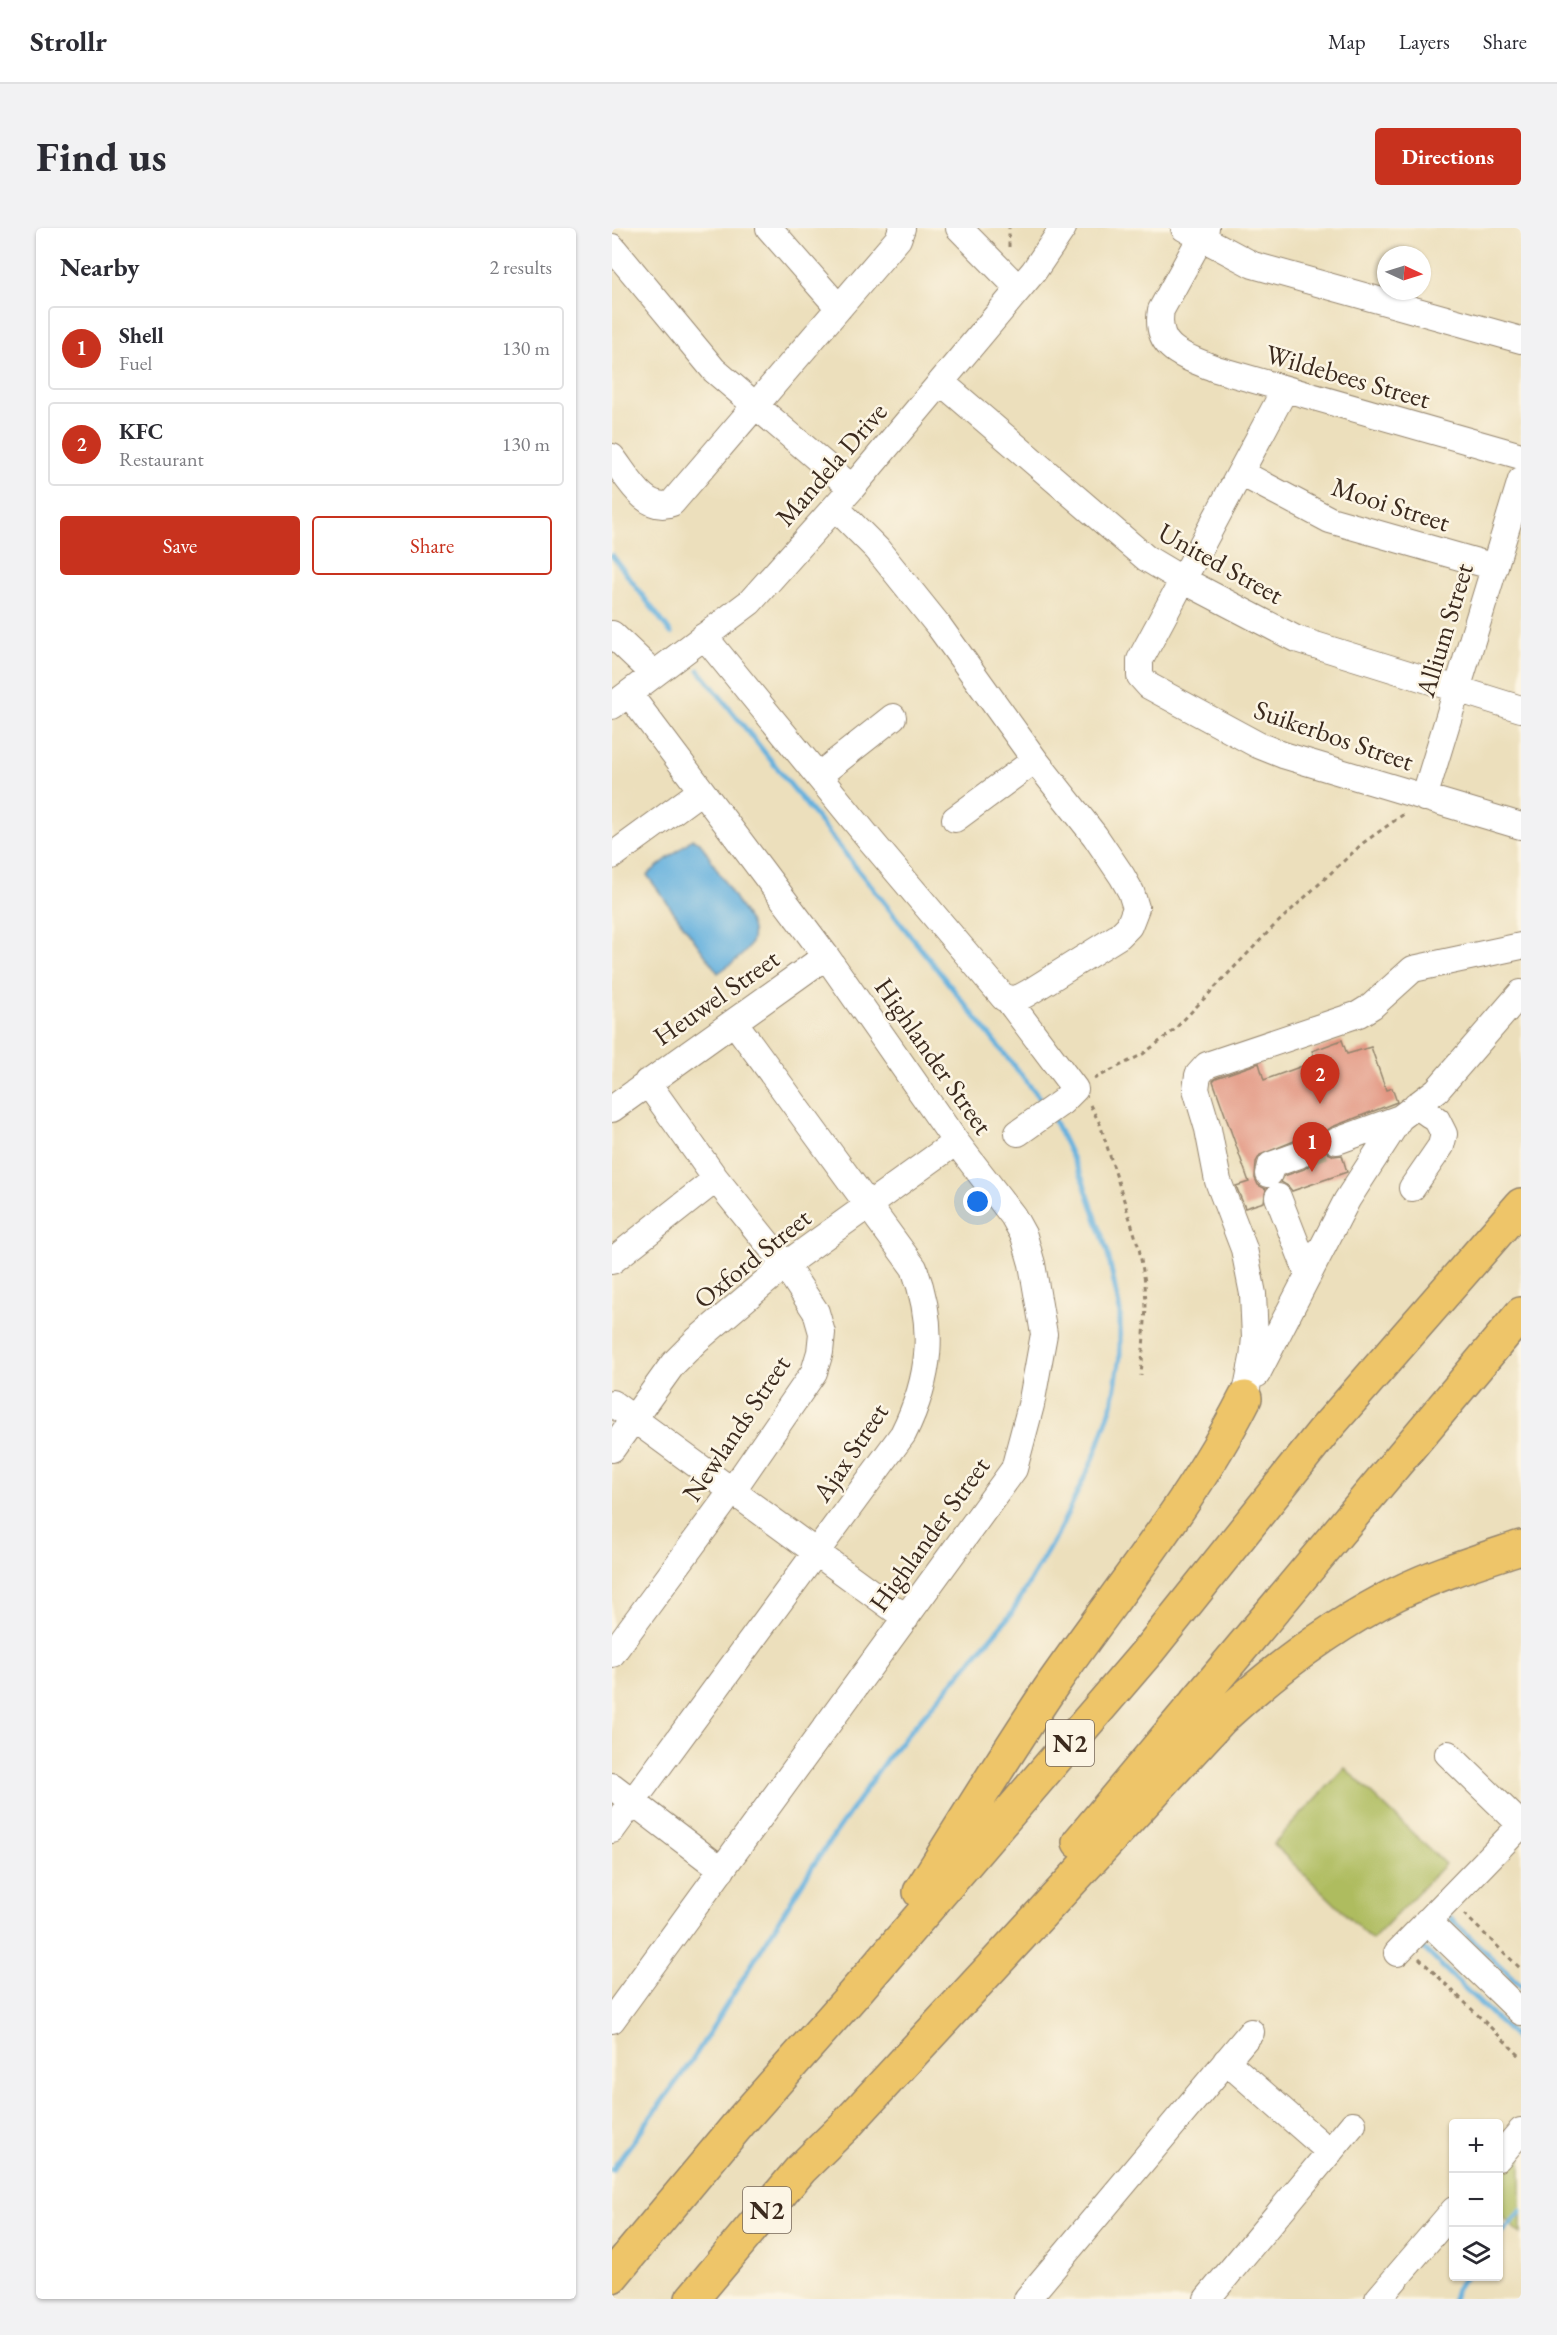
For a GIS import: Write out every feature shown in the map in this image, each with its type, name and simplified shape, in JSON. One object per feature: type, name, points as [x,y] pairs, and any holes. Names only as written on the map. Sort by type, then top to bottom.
[{"type":"highway","name":"N2","points":[[612,2276],[742,2120],[852,1996],[1149,1650],[1323,1432],[1521,1205]]},
{"type":"highway","name":"N2","points":[[692,2299],[801,2169],[846,2125],[1198,1698],[1521,1314]]},
{"type":"highway","points":[[852,1996],[1054,1682],[1224,1440],[1245,1398]]},
{"type":"highway","points":[[846,2125],[1221,1719],[1258,1684],[1330,1631],[1397,1593],[1455,1569],[1521,1547]]},
{"type":"street","points":[[769,228],[839,308]]},
{"type":"street","points":[[612,457],[646,499],[656,504],[669,504],[675,500],[897,239],[902,228]]},
{"type":"street","points":[[959,228],[1019,289]]},
{"type":"street","name":"Mandela Drive","points":[[621,700],[750,602],[852,488],[1034,272],[1063,228]]},
{"type":"street","points":[[1197,231],[1253,264],[1521,340]]},
{"type":"street","name":"Wildebees Street","points":[[1197,231],[1161,310],[1159,329],[1164,340],[1175,350],[1216,369],[1521,456]]},
{"type":"street","points":[[612,247],[714,369],[754,406],[852,488]]},
{"type":"street","name":"United Street","points":[[941,382],[1146,558],[1183,580],[1296,639],[1521,709]]},
{"type":"street","points":[[1183,580],[1285,389]]},
{"type":"street","name":"Mooi Street","points":[[1241,473],[1330,520],[1495,567]]},
{"type":"street","name":"Allium Street","points":[[1424,798],[1521,480]]},
{"type":"street","points":[[835,507],[877,549],[938,624],[1035,760],[1095,836],[1131,892],[1136,908],[1129,926],[1119,936],[1022,996],[1008,1000]]},
{"type":"street","name":"Suikerbos Street","points":[[1183,580],[1140,660],[1140,676],[1149,686],[1258,745],[1521,826]]},
{"type":"street","points":[[612,634],[659,669]]},
{"type":"street","points":[[700,639],[818,776],[997,993],[1008,1000],[1061,1102],[1018,1132]]},
{"type":"street","name":"Highlander Street","points":[[612,2020],[1014,1469],[1041,1361],[1044,1334],[1032,1264],[1024,1236],[1013,1216],[956,1142],[826,956],[701,791],[621,700]]},
{"type":"street","points":[[818,776],[893,717]]},
{"type":"street","points":[[955,819],[1035,760]]},
{"type":"street","points":[[612,856],[701,791]]},
{"type":"street","points":[[1245,1398],[1252,1368],[1255,1338],[1253,1294],[1244,1250],[1218,1181],[1208,1129],[1196,1089],[1198,1075],[1207,1065],[1359,1014],[1372,1006],[1413,969],[1521,946]]},
{"type":"street","name":"Heuwel Street","points":[[612,1109],[646,1082],[735,1023],[826,956]]},
{"type":"street","points":[[1337,1141],[1408,1111],[1437,1090],[1521,993]]},
{"type":"street","name":"Ajax Street","points":[[612,1830],[903,1434],[919,1395],[925,1366],[929,1323],[924,1293],[914,1268],[735,1023]]},
{"type":"street","name":"Newlands Street","points":[[612,1654],[732,1491],[814,1372],[822,1334],[816,1312],[785,1265],[716,1179],[646,1082]]},
{"type":"street","points":[[1245,1398],[1347,1200],[1408,1111]]},
{"type":"street","points":[[1408,1111],[1437,1120],[1444,1134],[1441,1146],[1412,1188]]},
{"type":"street","name":"Oxford Street","points":[[612,1449],[681,1356],[785,1265],[956,1142]]},
{"type":"street","points":[[1299,1155],[1271,1166],[1273,1185],[1308,1274]]},
{"type":"street","points":[[612,1262],[716,1179]]},
{"type":"street","points":[[612,1403],[906,1618]]},
{"type":"street","points":[[1401,1949],[1521,1825],[1448,1754]]},
{"type":"street","points":[[612,1786],[722,1870]]},
{"type":"street","points":[[1427,1921],[1521,2012]]},
{"type":"street","points":[[1027,2299],[1251,2032]]},
{"type":"street","points":[[1226,2061],[1330,2151]]},
{"type":"street","points":[[1207,2299],[1353,2124]]},
{"type":"street","points":[[1503,2152],[1521,2132]]},
{"type":"street","points":[[1378,2299],[1449,2216]]},
{"type":"path","points":[[1061,1102],[1143,1054],[1172,1032],[1273,927],[1363,843],[1424,798]]},
{"type":"path","points":[[1061,1102],[1094,1110],[1139,1248],[1145,1282],[1146,1308],[1141,1376]]},
{"type":"path","points":[[1449,1899],[1521,1969]]},
{"type":"path","points":[[1401,1949],[1521,2057]]},
{"type":"green space","points":[[1345,1768],[1445,1864],[1372,1940],[1273,1844]]},
{"type":"green space","points":[[1521,2139],[1521,2234],[1503,2217],[1503,2160]]},
{"type":"water","points":[[692,839],[700,842],[749,921],[752,930],[750,945],[745,952],[718,973],[647,875]]},
{"type":"building","points":[[1342,1040],[1347,1054],[1371,1047],[1386,1090],[1392,1088],[1397,1102],[1332,1127],[1325,1132],[1322,1139],[1323,1147],[1334,1156],[1342,1155],[1347,1172],[1292,1191],[1281,1182],[1284,1176],[1311,1164],[1314,1157],[1313,1149],[1309,1144],[1302,1140],[1294,1141],[1260,1155],[1256,1162],[1255,1178],[1258,1185],[1266,1189],[1264,1202],[1245,1208],[1236,1186],[1249,1182],[1213,1081],[1259,1063],[1264,1080],[1316,1061],[1312,1051]]},
{"type":"waterway","points":[[612,555],[671,633]]},
{"type":"waterway","points":[[699,670],[1042,1101]]},
{"type":"waterway","points":[[612,2170],[693,2059],[814,1864],[888,1757],[1011,1614],[1060,1529],[1094,1457],[1112,1405],[1120,1356],[1120,1311],[1107,1250],[1082,1178],[1054,1120]]},
{"type":"waterway","points":[[1450,1918],[1521,1986]]},
{"type":"waterway","points":[[1421,1946],[1521,2043]]},
{"type":"waterway","points":[[1503,2232],[1521,2211]]},
{"type":"waterway","points":[[1453,2299],[1456,2289],[1462,2281]]},
{"type":"tunnel","points":[[1299,1155],[1337,1141]]},
{"type":"place","name":"KFC","points":[[1320,1104]]},
{"type":"place","name":"Shell","points":[[1312,1172]]}]
